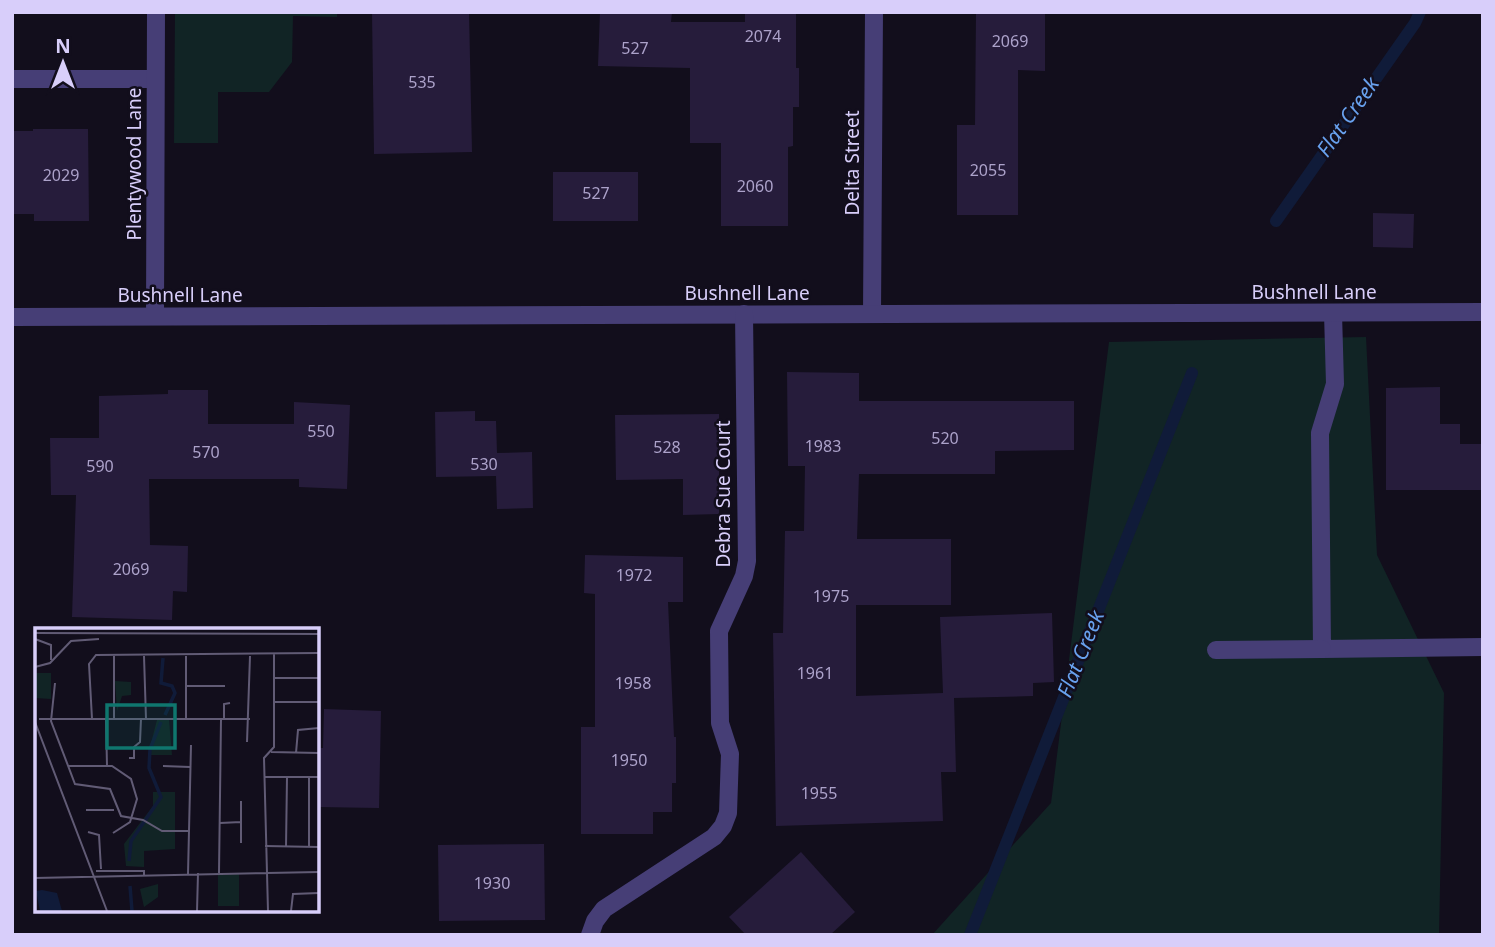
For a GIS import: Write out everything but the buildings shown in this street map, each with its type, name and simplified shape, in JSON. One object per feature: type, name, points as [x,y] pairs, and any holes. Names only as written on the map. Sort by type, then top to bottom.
[{"type":"street","name":"Plentywood Lane","points":[[155,316],[156,12]]},
{"type":"street","name":"Delta Street","points":[[872,314],[874,12]]},
{"type":"street","points":[[12,79],[155,79]]},
{"type":"street","name":"Bushnell Lane","points":[[12,317],[1483,312]]},
{"type":"street","points":[[1322,649],[1320,433],[1335,384],[1333,313]]},
{"type":"street","name":"Debra Sue Court","points":[[590,935],[595,921],[604,909],[714,837],[723,826],[728,813],[730,754],[720,723],[718,644],[722,620],[744,576],[747,561],[744,314]]},
{"type":"street","points":[[1216,650],[1483,648]]},
{"type":"green space","points":[[175,12],[337,12],[337,17],[293,16],[292,62],[269,92],[218,92],[218,143],[174,143]]},
{"type":"green space","points":[[1366,337],[1377,555],[1444,693],[1439,935],[932,935],[1051,803],[1109,342]]},
{"type":"waterway","name":"Flat Creek","points":[[1276,221],[1415,23],[1420,12]]},
{"type":"waterway","name":"Flat Creek","points":[[970,935],[1192,373]]}]
